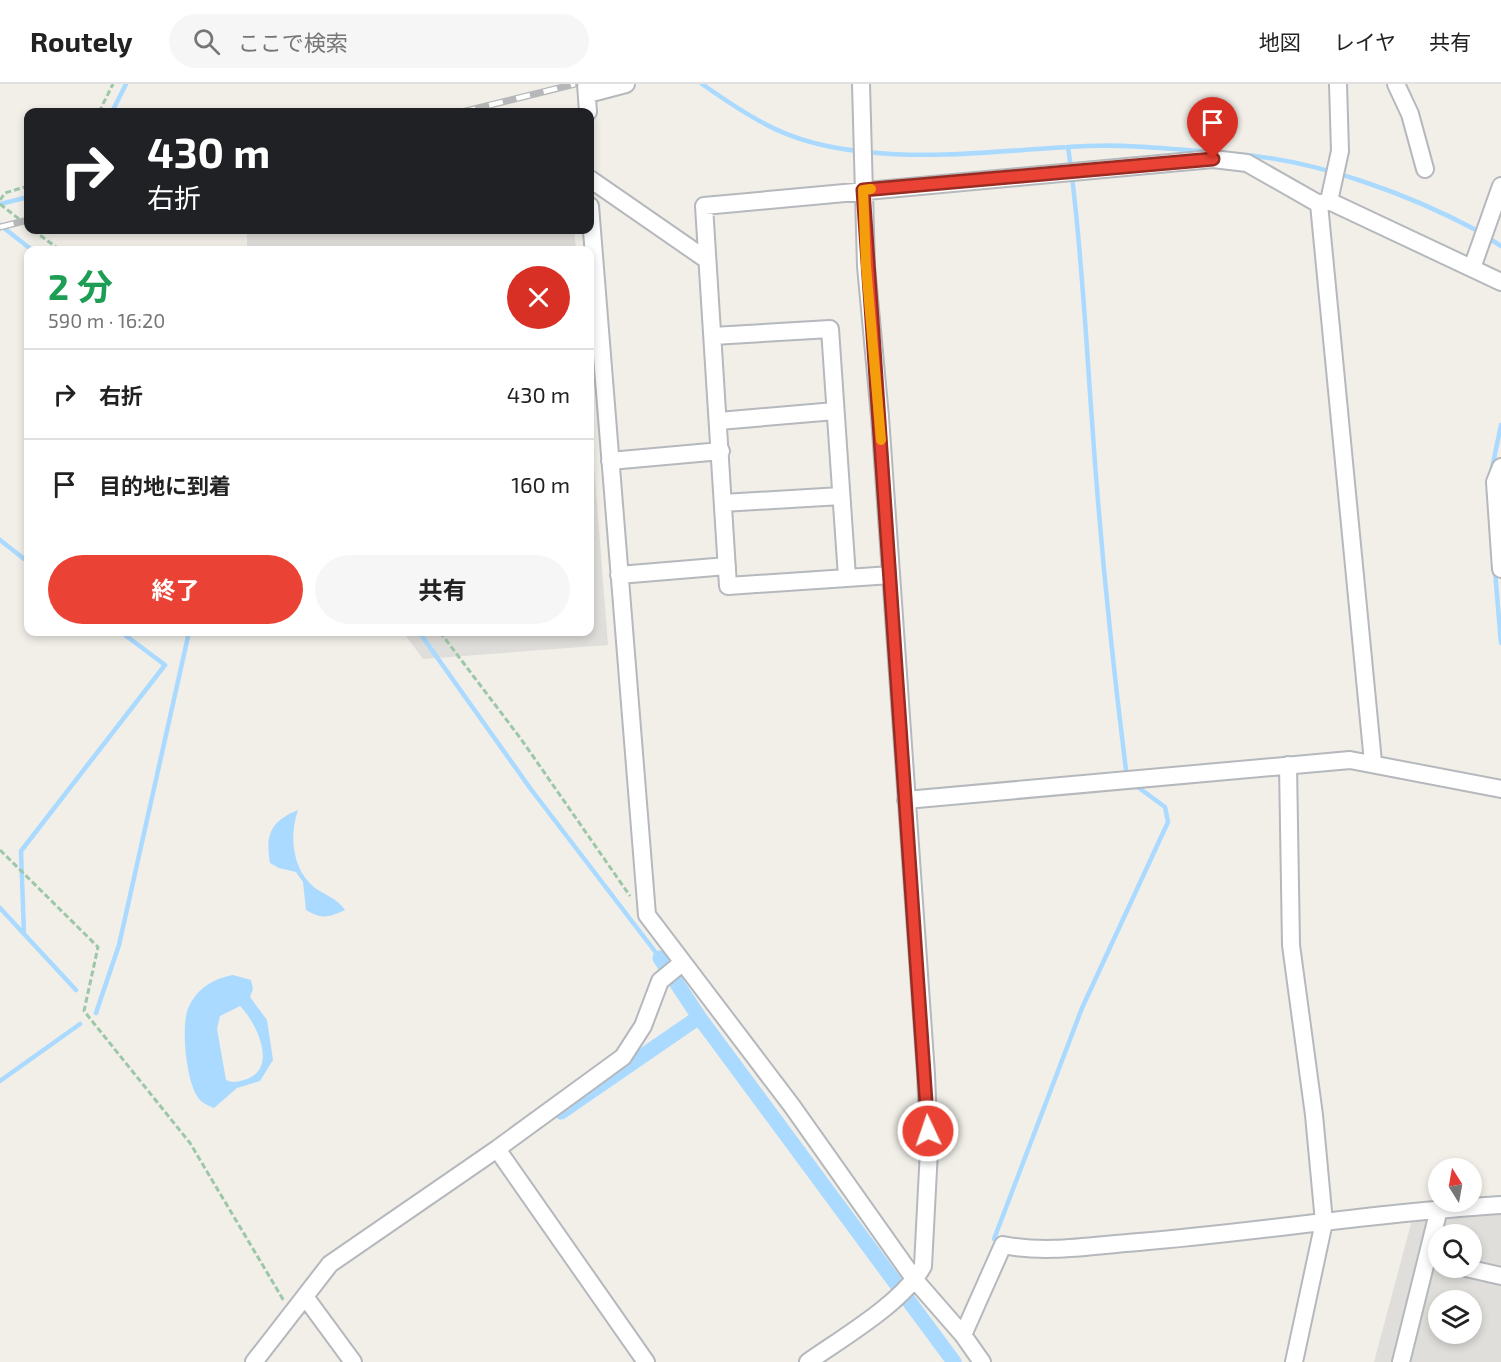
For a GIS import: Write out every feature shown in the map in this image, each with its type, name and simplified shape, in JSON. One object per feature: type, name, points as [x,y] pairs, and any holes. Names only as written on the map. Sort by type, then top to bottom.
[{"type":"street","points":[[588,108],[587,89],[626,84]]},
{"type":"street","points":[[808,1362],[898,1296],[915,1280],[923,1266],[929,1150],[891,575],[866,266],[861,84]]},
{"type":"street","points":[[1338,84],[1340,151],[1324,203],[1373,762]]},
{"type":"street","points":[[1396,84],[1410,114],[1425,169]]},
{"type":"street","points":[[891,575],[729,586],[704,206],[1213,159],[1247,163],[1324,203],[1501,282]]},
{"type":"street","points":[[594,182],[707,261]]},
{"type":"street","points":[[1472,268],[1501,186]]},
{"type":"street","points":[[594,257],[647,915],[792,1106],[915,1280],[963,1335],[982,1362]]},
{"type":"street","points":[[712,336],[830,329],[847,577]]},
{"type":"street","points":[[719,421],[835,411]]},
{"type":"street","points":[[610,460],[721,451]]},
{"type":"street","points":[[1501,466],[1495,482],[1501,569]]},
{"type":"street","points":[[723,503],[841,496]]},
{"type":"street","points":[[620,575],[727,566]]},
{"type":"street","points":[[906,800],[1350,760],[1373,762],[1501,789]]},
{"type":"street","points":[[1288,765],[1291,945],[1314,1114],[1324,1222],[1294,1362]]},
{"type":"street","points":[[254,1362],[330,1264],[497,1149],[623,1057],[643,1026],[660,981],[682,963]]},
{"type":"street","points":[[497,1149],[646,1362]]},
{"type":"street","points":[[1482,1206],[1501,1205]]},
{"type":"street","points":[[963,1335],[1003,1245],[1029,1250],[1186,1238],[1428,1210]]},
{"type":"street","points":[[1401,1362],[1438,1212]]},
{"type":"street","points":[[1482,1272],[1501,1276]]},
{"type":"street","points":[[301,1304],[353,1362]]},
{"type":"path","points":[[101,108],[113,84]]},
{"type":"path","points":[[0,200],[5,193],[24,187]]},
{"type":"path","points":[[0,204],[24,223]]},
{"type":"path","points":[[38,234],[55,246]]},
{"type":"path","points":[[443,636],[521,739],[630,897]]},
{"type":"path","points":[[0,850],[98,947],[84,1011],[190,1143],[282,1299],[301,1304]]},
{"type":"shaded area","points":[[247,234],[574,234],[576,246],[247,246]]},
{"type":"shaded area","points":[[594,465],[608,645],[423,659],[406,636],[594,636]]},
{"type":"shaded area","points":[[1501,1211],[1501,1362],[1374,1362],[1412,1220]]},
{"type":"water","points":[[298,810],[293,841],[297,862],[307,881],[339,903],[345,910],[334,915],[320,916],[306,910],[303,882],[296,872],[270,863],[268,844],[272,830],[282,819]]},
{"type":"water","points":[[233,975],[251,980],[253,989],[250,997],[267,1020],[273,1060],[260,1081],[237,1088],[214,1108],[201,1101],[196,1094],[188,1070],[185,1041],[186,1015],[197,994],[207,985]],"holes":[[[240,1006],[262,1045],[261,1066],[255,1075],[237,1082],[230,1082],[226,1080],[217,1029],[220,1016]]]},
{"type":"waterway","points":[[114,108],[126,84]]},
{"type":"waterway","points":[[702,84],[740,110],[775,129],[813,143],[859,151]]},
{"type":"waterway","points":[[867,152],[923,155],[1103,146],[1212,152]]},
{"type":"waterway","points":[[1068,147],[1071,168]]},
{"type":"waterway","points":[[1235,154],[1298,163],[1362,181],[1393,192],[1480,232]]},
{"type":"waterway","points":[[1072,177],[1111,644],[1127,778]]},
{"type":"waterway","points":[[0,204],[24,198]]},
{"type":"waterway","points":[[0,225],[27,246]]},
{"type":"waterway","points":[[1487,237],[1501,246]]},
{"type":"waterway","points":[[1491,473],[1501,425]]},
{"type":"waterway","points":[[0,540],[24,559]]},
{"type":"waterway","points":[[1495,571],[1501,643]]},
{"type":"waterway","points":[[24,934],[21,851],[165,665],[126,636]]},
{"type":"waterway","points":[[96,1013],[119,945],[188,636]]},
{"type":"waterway","points":[[422,636],[530,788],[660,958]]},
{"type":"waterway","points":[[994,1239],[1082,1008],[1168,822],[1165,807],[1135,785]]},
{"type":"waterway","points":[[0,908],[76,990]]},
{"type":"waterway","points":[[660,958],[699,1017],[954,1362]]},
{"type":"waterway","points":[[561,1112],[699,1017]]},
{"type":"waterway","points":[[0,1081],[80,1024]]},
{"type":"railway","points":[[478,108],[575,84]]},
{"type":"railway","points":[[0,227],[24,221]]},
{"type":"slow traffic","points":[[871,189],[863,190],[866,266],[881,440]]},
{"type":"route","points":[[928,1131],[926,1074],[880,417],[866,266],[863,190],[1213,159]]}]
